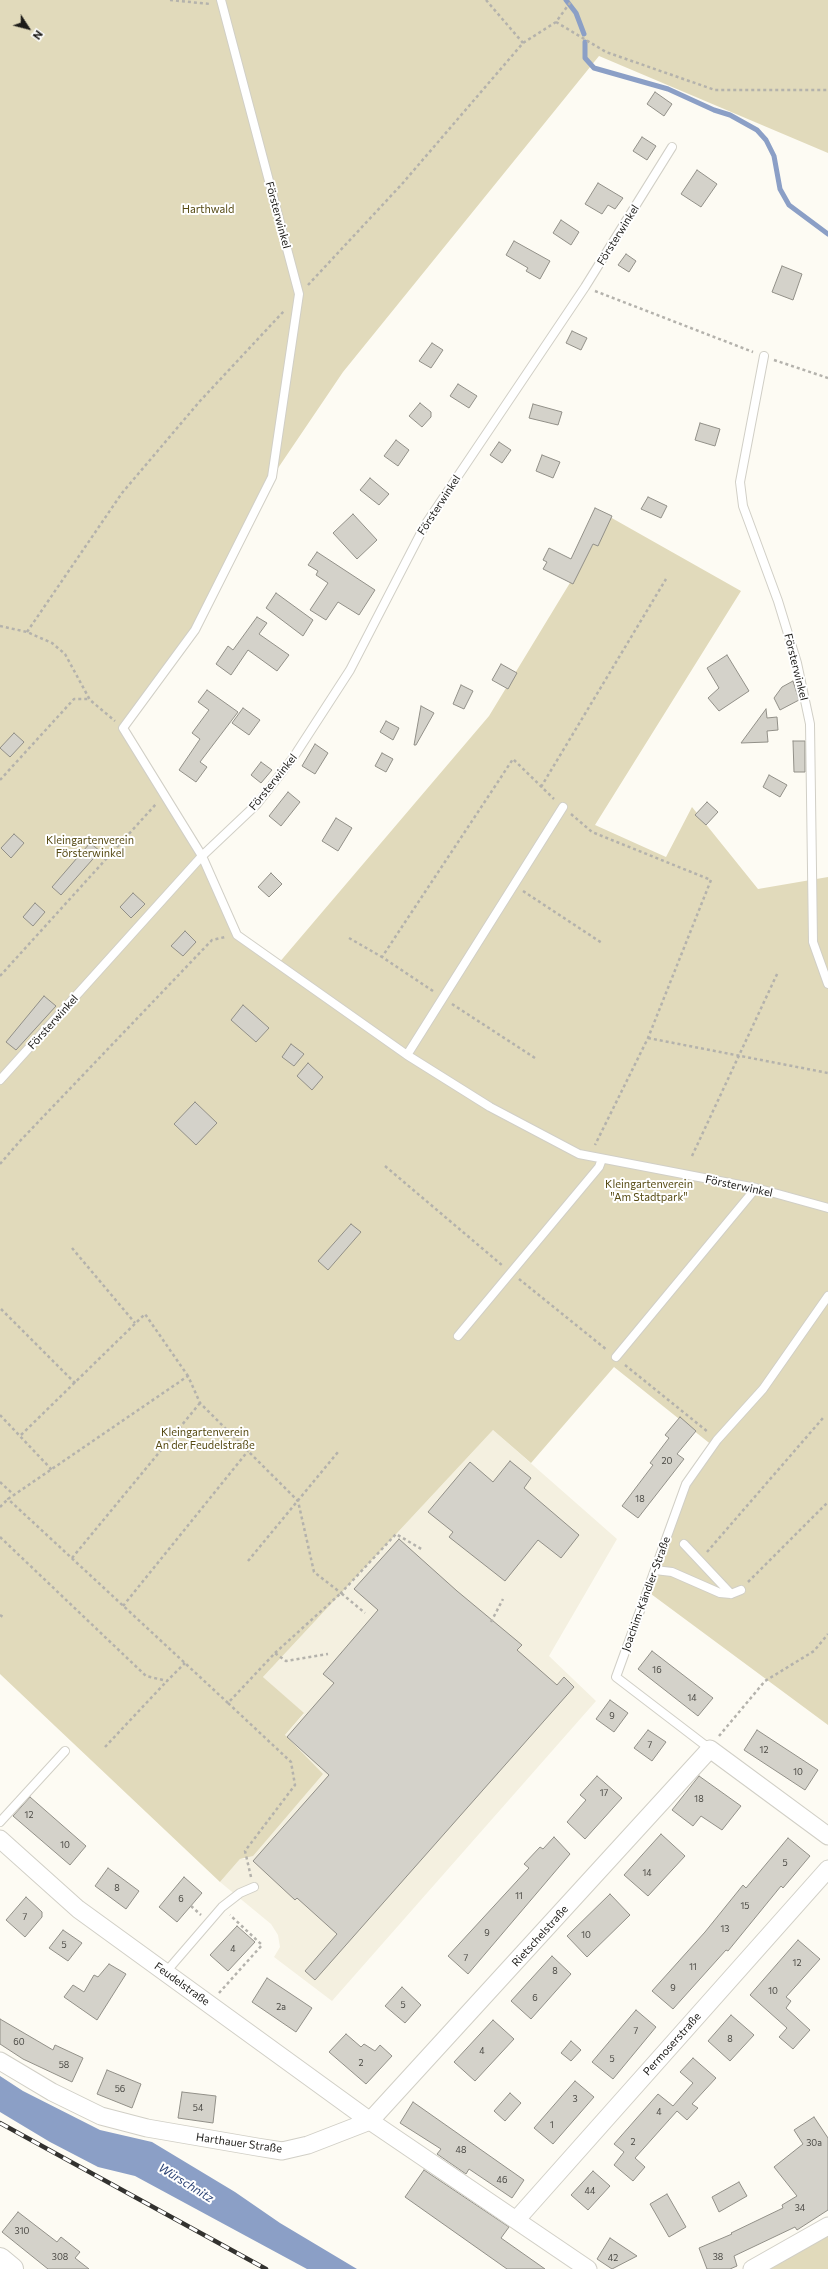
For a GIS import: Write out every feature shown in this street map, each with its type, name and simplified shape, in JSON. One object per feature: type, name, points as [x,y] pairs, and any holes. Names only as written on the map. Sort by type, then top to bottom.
[{"type":"main road","points":[[0,2260],[12,2269]]},
{"type":"street","name":"Joachim-Kändler-Straße","points":[[710,1750],[828,1836]]},
{"type":"street","name":"Rietschelstraße","points":[[370,2121],[710,1750]]},
{"type":"street","name":"Feudelstraße","points":[[0,1839],[78,1909],[370,2121]]},
{"type":"street","name":"Permoserstraße","points":[[517,2219],[828,1869]]},
{"type":"street","name":"Harthauer Straße","points":[[0,2061],[52,2092],[101,2116],[147,2128],[257,2147],[282,2151],[308,2145],[370,2121]]},
{"type":"street","points":[[370,2121],[517,2219],[588,2269]]},
{"type":"street","points":[[752,2269],[828,2226]]},
{"type":"lane","name":"Försterwinkel","points":[[122,728],[194,630],[272,477],[299,294],[222,3]]},
{"type":"lane","name":"Försterwinkel","points":[[0,1080],[202,856],[257,804],[293,758],[350,670],[425,525],[585,287],[672,147]]},
{"type":"lane","name":"Försterwinkel","points":[[764,356],[740,482],[743,506],[778,601],[797,663],[810,724],[813,942],[828,984]]},
{"type":"lane","points":[[122,728],[202,856],[237,935]]},
{"type":"lane","points":[[407,1055],[563,807]]},
{"type":"lane","name":"Försterwinkel","points":[[237,935],[407,1055],[490,1107],[580,1154],[756,1188],[828,1208]]},
{"type":"lane","points":[[458,1336],[599,1168],[602,1159]]},
{"type":"lane","points":[[616,1357],[756,1188]]},
{"type":"lane","name":"Joachim-Kändler-Straße","points":[[710,1750],[616,1677],[686,1484],[717,1440],[764,1389],[828,1296]]},
{"type":"lane","points":[[684,1544],[731,1594]]},
{"type":"lane","points":[[655,1570],[672,1572],[720,1593],[731,1594],[741,1590]]},
{"type":"lane","points":[[0,1822],[65,1751]]},
{"type":"lane","points":[[166,1972],[222,1907],[240,1892],[254,1887]]},
{"type":"path","points":[[170,0],[222,3]]},
{"type":"path","points":[[486,0],[524,43]]},
{"type":"path","points":[[556,22],[606,52],[715,90],[828,90]]},
{"type":"path","points":[[585,287],[764,356],[828,378]]},
{"type":"path","points":[[541,786],[666,579]]},
{"type":"path","points":[[0,626],[26,632],[52,643],[66,654],[90,700],[122,728]]},
{"type":"path","points":[[0,780],[74,699],[90,700]]},
{"type":"path","points":[[382,957],[513,759],[563,807],[592,832],[711,880],[648,1038],[590,1157]]},
{"type":"path","points":[[0,976],[164,795]]},
{"type":"path","points":[[515,885],[602,943]]},
{"type":"path","points":[[0,1164],[20,1141],[212,940],[237,935]]},
{"type":"path","points":[[349,938],[382,957],[535,1058]]},
{"type":"path","points":[[692,1156],[778,972]]},
{"type":"path","points":[[648,1038],[828,1073]]},
{"type":"path","points":[[385,1166],[511,1273],[717,1440]]},
{"type":"path","points":[[72,1248],[135,1323]]},
{"type":"path","points":[[1,1309],[76,1384]]},
{"type":"path","points":[[21,1436],[76,1384],[144,1314],[188,1376],[200,1403],[298,1501],[314,1572],[365,1613]]},
{"type":"path","points":[[0,1507],[8,1499],[188,1376]]},
{"type":"path","points":[[72,1558],[200,1403]]},
{"type":"path","points":[[0,1414],[52,1470]]},
{"type":"path","points":[[700,1561],[823,1418]]},
{"type":"path","points":[[123,1606],[248,1451]]},
{"type":"path","points":[[248,1561],[338,1452]]},
{"type":"path","points":[[0,1482],[14,1495]]},
{"type":"path","points":[[8,1499],[291,1762],[295,1785],[244,1851],[254,1887]]},
{"type":"path","points":[[741,1590],[828,1502]]},
{"type":"path","points":[[228,1703],[275,1653],[341,1593],[396,1534],[423,1550]]},
{"type":"path","points":[[0,1537],[146,1676],[167,1681]]},
{"type":"path","points":[[491,1622],[503,1599]]},
{"type":"path","points":[[710,1750],[726,1725],[765,1681],[814,1651],[828,1634]]},
{"type":"path","points":[[275,1653],[286,1661],[328,1654]]},
{"type":"path","points":[[105,1747],[185,1663]]},
{"type":"path","points":[[191,1906],[196,1910]]},
{"type":"path","points":[[222,1907],[262,1945],[224,1986]]},
{"type":"shaded area","points":[[493,1430],[617,1539],[549,1656],[596,1701],[332,2001],[274,1957],[280,1947],[278,1935],[271,1924],[220,1882],[240,1859],[246,1859],[285,1735],[304,1714],[263,1677]]},
{"type":"green space","points":[[0,0],[828,0],[828,153],[599,56],[343,372],[272,477],[195,630],[123,728],[202,856],[237,935],[278,964],[489,716],[610,517],[741,591],[595,825],[666,857],[692,807],[758,889],[828,877],[828,1725],[647,1591],[686,1484],[713,1446],[614,1367],[531,1463],[493,1430],[263,1677],[304,1713],[285,1735],[323,1774],[253,1856],[240,1859],[220,1882],[0,1674]]},
{"type":"green space","points":[[828,2226],[828,2269],[752,2269]]},
{"type":"water","name":"Würschnitz","points":[[0,2076],[23,2091],[100,2130],[152,2142],[235,2192],[280,2223],[357,2269],[307,2269],[135,2176],[98,2167],[50,2142],[0,2112]]},
{"type":"building","points":[[655,92],[672,104],[664,116],[647,104]]},
{"type":"building","points":[[642,137],[656,146],[647,160],[633,151]]},
{"type":"building","points":[[697,170],[717,184],[701,207],[681,194]]},
{"type":"building","points":[[598,183],[623,198],[615,209],[608,205],[602,214],[585,204]]},
{"type":"building","points":[[561,220],[579,232],[571,245],[553,233]]},
{"type":"building","points":[[514,241],[550,261],[540,279],[526,271],[528,268],[506,255]]},
{"type":"building","points":[[626,254],[636,261],[629,272],[618,265]]},
{"type":"building","points":[[782,266],[802,274],[793,300],[772,292]]},
{"type":"building","points":[[572,331],[587,338],[581,350],[566,343]]},
{"type":"building","points":[[432,343],[443,350],[431,368],[419,361]]},
{"type":"building","points":[[458,384],[477,396],[469,408],[450,396]]},
{"type":"building","points":[[420,403],[431,412],[431,417],[422,427],[409,416]]},
{"type":"building","points":[[533,404],[562,412],[558,425],[529,418]]},
{"type":"building","points":[[700,423],[720,429],[715,446],[695,440]]},
{"type":"building","points":[[396,440],[409,450],[398,466],[384,456]]},
{"type":"building","points":[[499,442],[511,450],[502,463],[490,455]]},
{"type":"building","points":[[542,455],[560,462],[553,478],[536,471]]},
{"type":"building","points":[[370,478],[389,494],[379,505],[360,490]]},
{"type":"building","points":[[648,497],[667,506],[661,518],[641,509]]},
{"type":"building","points":[[595,508],[612,516],[598,546],[593,544],[573,584],[543,569],[547,562],[543,560],[549,548],[571,559]]},
{"type":"building","points":[[353,514],[377,540],[357,559],[333,533]]},
{"type":"building","points":[[317,552],[375,590],[359,615],[338,602],[326,620],[310,610],[328,583],[316,575],[318,571],[308,565]]},
{"type":"building","points":[[276,593],[313,620],[303,636],[266,608]]},
{"type":"building","points":[[257,617],[267,623],[259,634],[289,655],[277,671],[248,650],[231,675],[216,664],[228,646],[233,650]]},
{"type":"building","points":[[727,655],[749,691],[719,711],[708,698],[719,688],[707,668]]},
{"type":"building","points":[[501,664],[517,673],[508,689],[492,680]]},
{"type":"building","points":[[793,681],[799,700],[780,710],[774,698],[782,687]]},
{"type":"building","points":[[461,685],[473,691],[464,709],[453,704]]},
{"type":"building","points":[[207,690],[238,712],[200,762],[207,767],[196,782],[179,770],[200,739],[192,733],[209,710],[198,702]]},
{"type":"building","points":[[421,706],[434,713],[416,745],[414,745]]},
{"type":"building","points":[[243,708],[260,720],[249,735],[232,723]]},
{"type":"building","points":[[766,709],[767,718],[777,717],[778,730],[767,731],[768,742],[741,743]]},
{"type":"building","points":[[386,721],[399,728],[393,740],[380,732]]},
{"type":"building","points":[[14,733],[24,742],[10,757],[0,748]]},
{"type":"building","points":[[793,741],[805,741],[805,772],[794,772]]},
{"type":"building","points":[[315,744],[328,753],[315,774],[302,766]]},
{"type":"building","points":[[382,753],[393,759],[386,772],[375,766]]},
{"type":"building","points":[[261,762],[272,770],[261,783],[251,775]]},
{"type":"building","points":[[769,775],[787,785],[780,797],[763,787]]},
{"type":"building","points":[[288,792],[300,802],[281,826],[269,816]]},
{"type":"building","points":[[707,802],[718,812],[706,825],[695,815]]},
{"type":"building","points":[[336,818],[352,828],[338,851],[322,841]]},
{"type":"building","points":[[14,834],[24,843],[11,858],[1,848]]},
{"type":"building","points":[[90,843],[100,851],[61,895],[52,887]]},
{"type":"building","points":[[271,873],[282,884],[269,897],[258,887]]},
{"type":"building","points":[[133,893],[145,904],[131,918],[120,907]]},
{"type":"building","points":[[35,903],[45,912],[33,926],[23,917]]},
{"type":"building","points":[[185,931],[196,942],[183,956],[171,946]]},
{"type":"building","points":[[44,996],[56,1006],[16,1050],[6,1042]]},
{"type":"building","points":[[243,1005],[269,1028],[256,1042],[231,1020]]},
{"type":"building","points":[[291,1044],[304,1054],[294,1066],[282,1057]]},
{"type":"building","points":[[308,1063],[323,1077],[312,1090],[297,1076]]},
{"type":"building","points":[[195,1102],[217,1123],[196,1145],[174,1124]]},
{"type":"building","points":[[351,1224],[361,1232],[328,1270],[318,1261]]},
{"type":"building","points":[[680,1417],[696,1431],[677,1454],[684,1459],[638,1518],[622,1506],[653,1465],[650,1463],[669,1438],[665,1435]]},
{"type":"building","points":[[510,1461],[531,1478],[524,1488],[579,1535],[561,1558],[538,1540],[505,1581],[449,1537],[453,1532],[428,1512],[470,1462],[493,1482]]},
{"type":"building","points":[[399,1539],[457,1591],[522,1645],[517,1650],[557,1685],[564,1677],[574,1687],[315,1980],[305,1971],[337,1934],[297,1898],[295,1900],[253,1861],[329,1775],[287,1737],[334,1683],[323,1674],[378,1610],[354,1589]]},
{"type":"building","points":[[652,1651],[713,1698],[698,1716],[638,1669]]},
{"type":"building","points":[[610,1700],[628,1713],[614,1732],[596,1719]]},
{"type":"building","points":[[648,1730],[666,1742],[652,1761],[634,1748]]},
{"type":"building","points":[[757,1730],[818,1770],[805,1790],[744,1750]]},
{"type":"building","points":[[597,1776],[622,1798],[585,1839],[567,1822],[586,1800],[580,1795]]},
{"type":"building","points":[[699,1776],[741,1806],[722,1830],[701,1816],[693,1826],[672,1810]]},
{"type":"building","points":[[30,1797],[86,1846],[70,1865],[13,1816]]},
{"type":"building","points":[[661,1834],[685,1856],[648,1896],[624,1875]]},
{"type":"building","points":[[554,1837],[570,1854],[468,1974],[448,1956],[529,1868],[524,1864],[540,1847],[543,1849]]},
{"type":"building","points":[[788,1838],[810,1856],[783,1888],[781,1886],[728,1951],[726,1950],[673,2009],[652,1991],[705,1932],[743,1885],[746,1888]]},
{"type":"building","points":[[108,1868],[139,1891],[126,1909],[95,1886]]},
{"type":"building","points":[[184,1877],[202,1893],[177,1922],[159,1907]]},
{"type":"building","points":[[610,1894],[630,1915],[587,1957],[567,1936]]},
{"type":"building","points":[[26,1897],[42,1912],[42,1917],[25,1937],[6,1920]]},
{"type":"building","points":[[237,1926],[255,1942],[228,1971],[210,1955]]},
{"type":"building","points":[[63,1930],[82,1943],[68,1961],[49,1948]]},
{"type":"building","points":[[798,1940],[820,1959],[786,1997],[791,2001],[786,2008],[810,2030],[793,2049],[779,2037],[787,2028],[750,1995]]},
{"type":"building","points":[[552,1956],[571,1974],[531,2019],[511,2001]]},
{"type":"building","points":[[109,1964],[126,1974],[97,2020],[64,1997],[73,1985],[84,1992],[94,1975],[98,1977]]},
{"type":"building","points":[[267,1978],[312,2008],[296,2032],[252,2002]]},
{"type":"building","points":[[402,1987],[421,2005],[405,2023],[385,2006]]},
{"type":"building","points":[[636,2010],[656,2027],[613,2079],[592,2062]]},
{"type":"building","points":[[731,2015],[754,2035],[730,2061],[708,2041]]},
{"type":"building","points":[[0,2019],[53,2050],[55,2045],[83,2058],[72,2082],[23,2059],[0,2044]]},
{"type":"building","points":[[493,2020],[514,2039],[475,2081],[454,2062]]},
{"type":"building","points":[[346,2034],[361,2047],[364,2044],[375,2051],[380,2045],[392,2056],[366,2084],[329,2052]]},
{"type":"building","points":[[571,2041],[581,2050],[571,2061],[561,2053]]},
{"type":"building","points":[[693,2058],[716,2078],[692,2104],[698,2108],[687,2120],[677,2111],[635,2158],[645,2167],[633,2181],[614,2165],[624,2152],[614,2144],[658,2094],[673,2106],[693,2083],[680,2072]]},
{"type":"building","points":[[107,2070],[141,2084],[132,2108],[97,2094]]},
{"type":"building","points":[[575,2081],[594,2097],[553,2144],[534,2128]]},
{"type":"building","points":[[182,2092],[216,2096],[213,2123],[178,2118]]},
{"type":"building","points":[[510,2093],[521,2103],[505,2121],[494,2111]]},
{"type":"building","points":[[413,2102],[524,2180],[512,2198],[469,2169],[466,2174],[437,2154],[441,2149],[400,2123]]},
{"type":"building","points":[[814,2117],[828,2138],[828,2210],[797,2230],[795,2227],[734,2256],[737,2266],[730,2269],[707,2269],[699,2248],[732,2234],[731,2233],[783,2208],[782,2205],[797,2196],[774,2167],[803,2144],[794,2130]]},
{"type":"building","points":[[424,2170],[509,2227],[501,2238],[545,2269],[507,2269],[405,2197]]},
{"type":"building","points":[[593,2171],[610,2186],[588,2210],[571,2195]]},
{"type":"building","points":[[739,2182],[747,2196],[719,2212],[712,2197]]},
{"type":"building","points":[[667,2194],[686,2227],[669,2237],[650,2204]]},
{"type":"building","points":[[18,2212],[57,2242],[61,2237],[80,2252],[75,2258],[89,2269],[48,2269],[2,2232]]},
{"type":"building","points":[[610,2238],[637,2256],[612,2269],[597,2259]]},
{"type":"waterway","points":[[566,0],[576,13],[584,34]]},
{"type":"waterway","points":[[585,42],[585,58],[594,68],[668,89],[714,110],[730,115],[757,130],[766,140],[774,156],[780,189],[789,205],[828,234]]},
{"type":"railway","points":[[0,2123],[266,2269]]},
{"type":"park label","name":"Harthwald","points":[[208,209]]},
{"type":"park label","name":"Kleingartenverein Försterwinkel","points":[[90,846]]},
{"type":"park label","name":"Kleingartenverein \"Am Stadtpark\"","points":[[649,1190]]},
{"type":"park label","name":"Kleingartenverein An der Feudelstraße","points":[[205,1438]]}]
